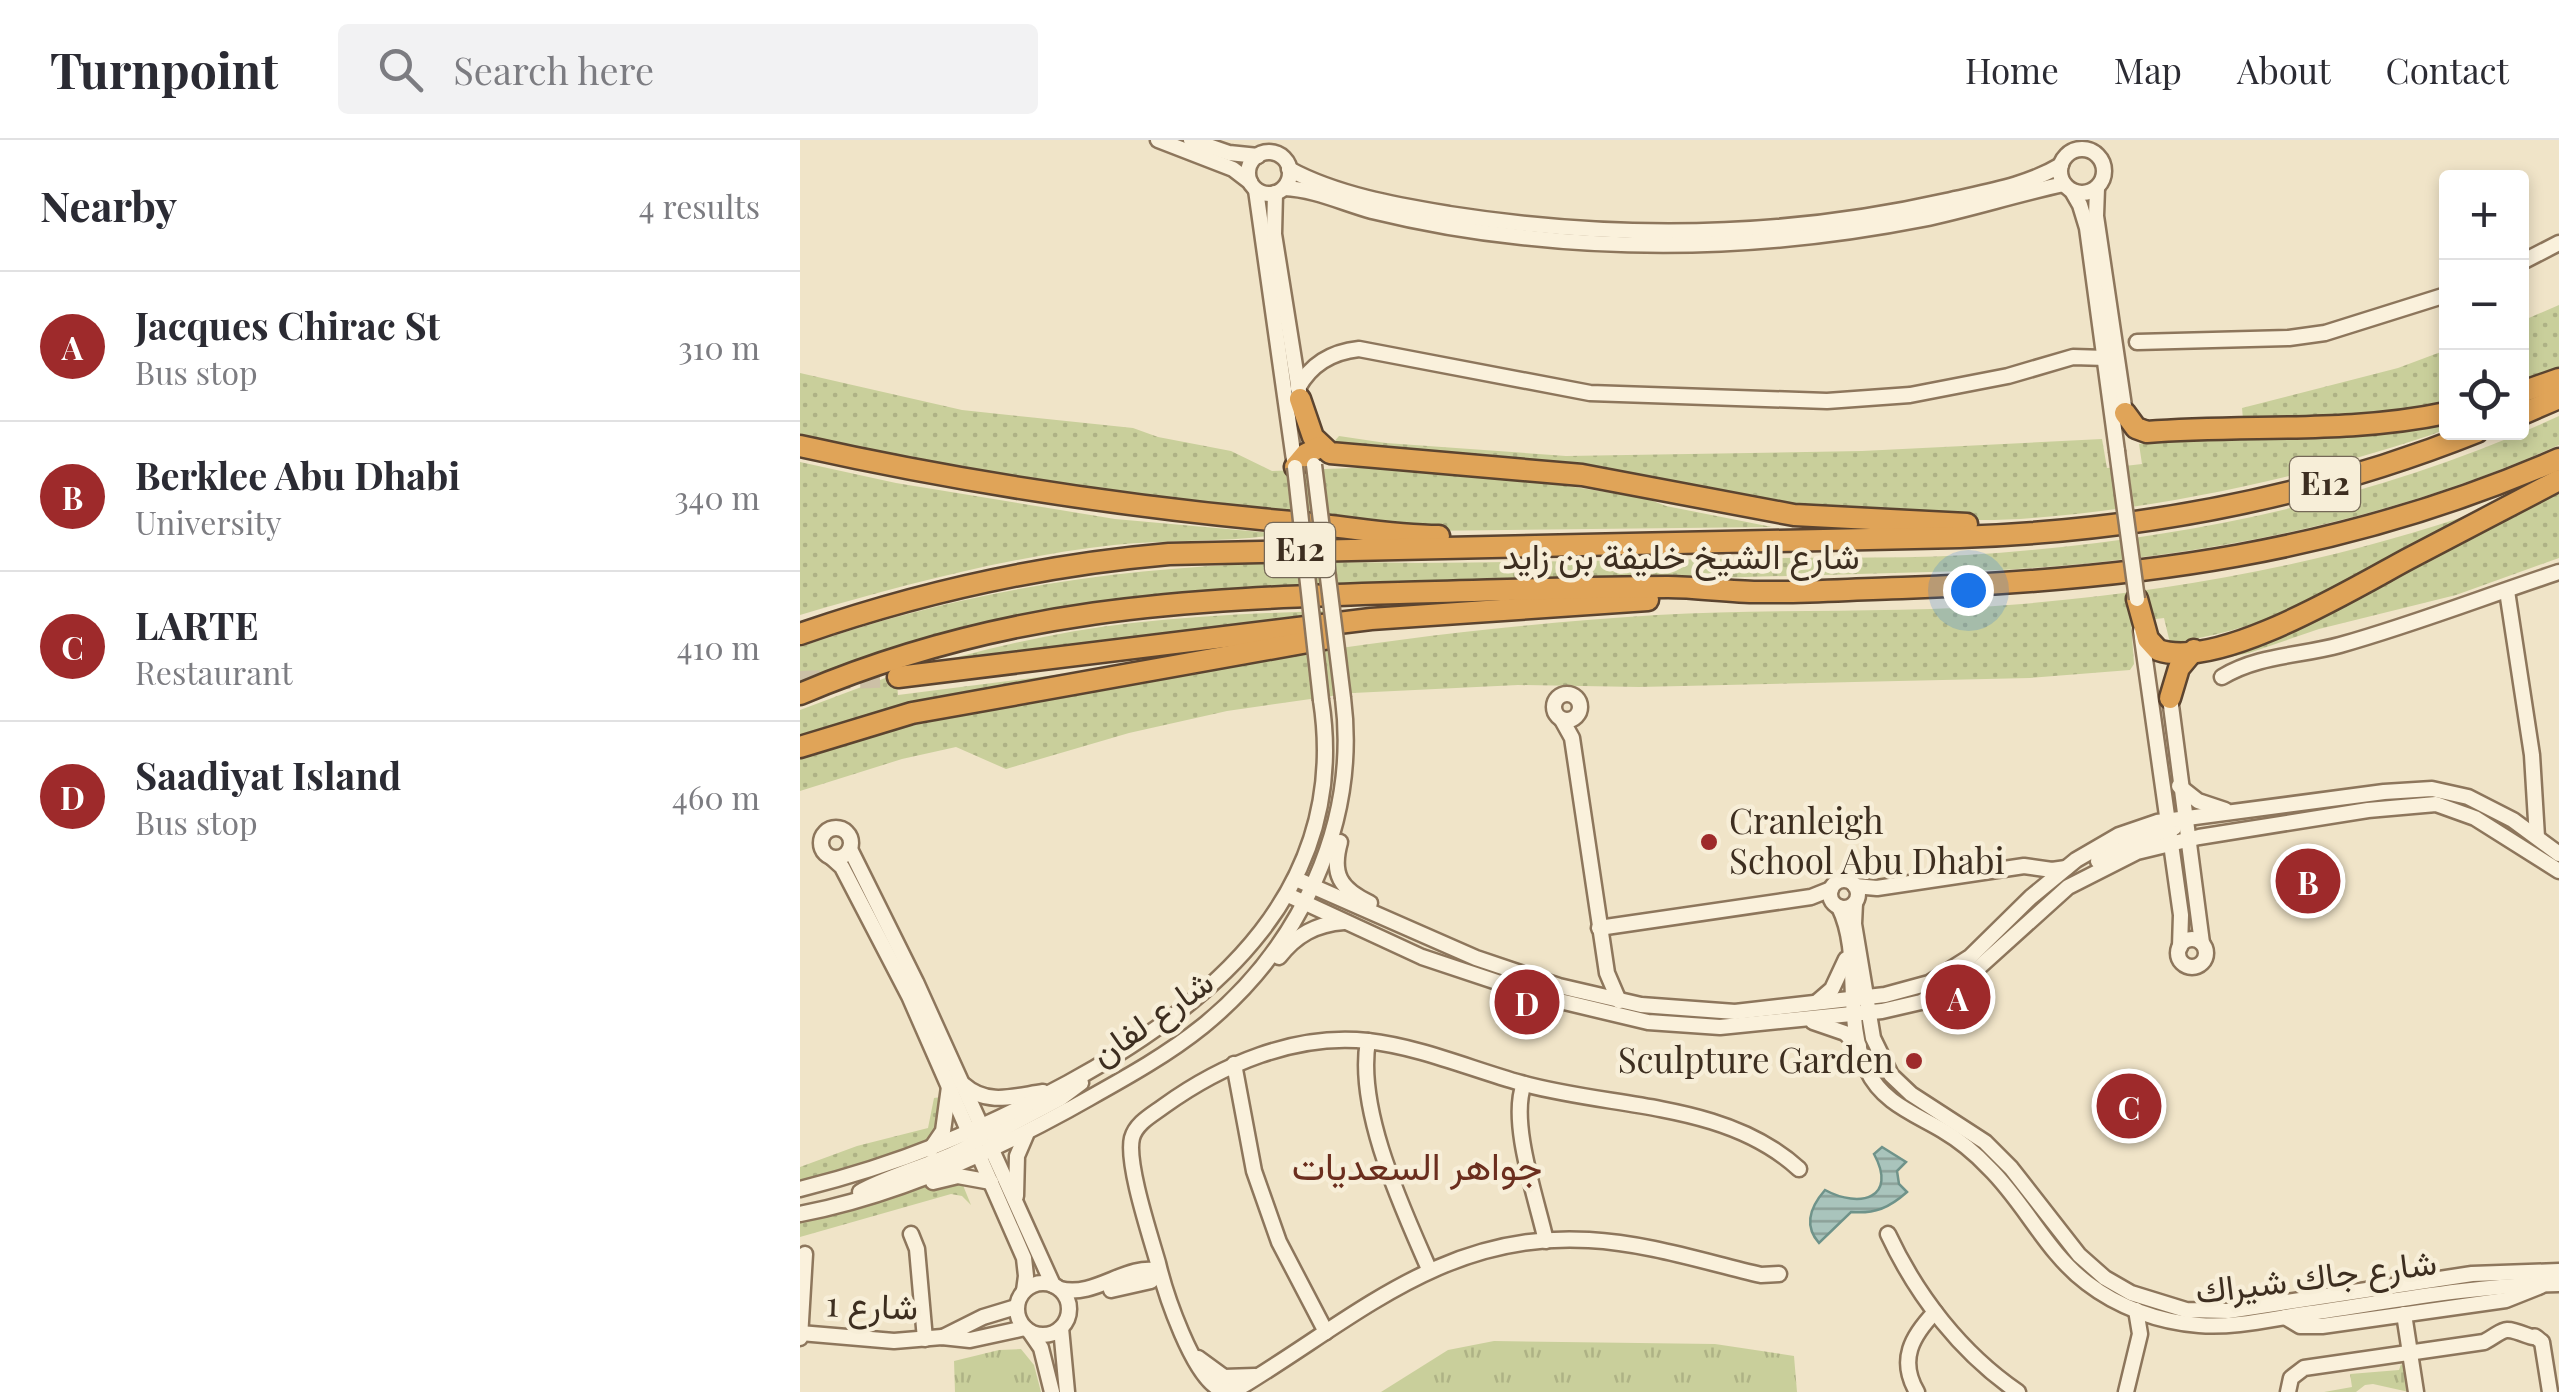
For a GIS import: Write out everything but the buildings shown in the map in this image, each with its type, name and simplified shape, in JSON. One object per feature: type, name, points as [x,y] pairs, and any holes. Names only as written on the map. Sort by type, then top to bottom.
[{"type":"highway","points":[[2529,389],[2559,378]]},
{"type":"highway","points":[[1299,394],[1313,438],[1310,458],[1336,454],[1526,468],[1603,478],[1794,515],[1946,524],[2017,522],[2115,512],[2168,516]]},
{"type":"highway","points":[[2529,411],[2559,398]]},
{"type":"highway","points":[[2125,413],[2132,424],[2147,432]]},
{"type":"highway","points":[[2116,451],[2147,432],[2358,426],[2439,414]]},
{"type":"highway","name":"شارع الشيخ خليفة بن زايد","points":[[800,634],[934,592],[1041,570],[1169,554],[2002,536],[2086,528],[2302,490],[2455,440]]},
{"type":"highway","points":[[800,446],[979,482],[1222,516],[1408,535],[1632,533],[1705,544]]},
{"type":"highway","name":"شارع الشيخ خليفة بن زايد","points":[[800,694],[866,668],[968,636],[1062,616],[1144,605],[1288,596],[1668,587],[1755,592],[2061,580],[2200,565],[2373,526],[2458,499],[2559,459]]},
{"type":"highway","points":[[2136,598],[2150,643],[2158,650],[2172,653],[2239,640],[2291,622],[2559,480]]},
{"type":"highway","points":[[800,620],[934,592]]},
{"type":"highway","points":[[898,677],[1371,619],[1755,592]]},
{"type":"highway","points":[[800,747],[912,712],[1294,644],[1540,607]]},
{"type":"highway","points":[[2170,698],[2179,668],[2194,650]]},
{"type":"street","points":[[1158,140],[1233,169],[1266,194],[1302,190],[1398,217],[1484,232],[1595,244],[1766,241],[1925,218],[2068,188],[2082,194],[2097,188]]},
{"type":"street","points":[[1192,140],[1221,151],[1258,156],[1277,154],[1289,169],[1367,197],[1466,216],[1564,228],[1671,232],[1783,227],[1904,210],[2024,182],[2061,164],[2075,150],[2094,152],[2105,170],[2097,188],[2096,216],[2125,413]]},
{"type":"street","points":[[1258,156],[1249,168],[1310,458]]},
{"type":"street","points":[[2061,164],[2068,188],[2086,220],[2163,785],[2175,830],[2205,958],[2192,967],[2180,960],[2182,922],[2175,830],[2179,786],[2170,698]]},
{"type":"street","points":[[1289,169],[1280,190],[1274,234],[1299,394]]},
{"type":"street","points":[[2526,260],[2559,243]]},
{"type":"street","points":[[2138,342],[2325,333],[2439,297]]},
{"type":"street","points":[[1299,394],[1308,372],[1324,359],[1359,349],[1590,393],[1827,401],[1910,395],[2008,376],[2073,356],[2106,358]]},
{"type":"street","name":"شارع لفان","points":[[800,1188],[929,1151],[1028,1132],[1180,1043],[1258,972],[1337,822],[1346,755],[1344,698],[1310,458]]},
{"type":"street","name":"شارع لفان","points":[[1304,883],[1324,767],[1310,458]]},
{"type":"street","points":[[2222,678],[2256,662],[2337,646],[2559,572]]},
{"type":"street","points":[[2507,591],[2528,726],[2537,837]]},
{"type":"street","points":[[1572,738],[1580,707],[1577,698],[1564,694],[1556,700],[1554,709],[1572,738],[1599,928],[1608,974],[1619,1001]]},
{"type":"street","points":[[1562,720],[1578,715]]},
{"type":"street","points":[[2146,824],[2163,785]]},
{"type":"street","points":[[2179,786],[2206,805],[2230,811]]},
{"type":"street","points":[[1240,992],[1297,899],[1432,961],[1565,1004],[1648,1022],[1741,1026],[1808,1013],[1921,1002],[1962,980],[2068,887],[2175,830],[2230,811],[2432,789],[2468,797],[2514,820],[2559,854]]},
{"type":"street","points":[[1741,1026],[1756,1020],[1860,1007],[1942,977],[1970,957],[2032,897],[2090,850],[2146,824],[2175,830],[2436,804],[2475,818],[2559,871]]},
{"type":"street","points":[[2514,820],[2536,810]]},
{"type":"street","points":[[1337,822],[1340,837],[1334,862],[1336,872],[1351,892],[1390,920]]},
{"type":"street","points":[[1054,1091],[989,1098],[956,1085],[873,944],[842,868],[820,846],[826,830],[843,830],[849,836],[850,848],[956,1085],[981,1141],[1068,1304],[1061,1328],[1067,1392]]},
{"type":"street","points":[[832,858],[843,856],[850,848]]},
{"type":"street","points":[[1599,928],[1811,897],[1835,900],[1846,908],[1856,896],[1877,888],[2013,868],[2066,868]]},
{"type":"street","points":[[2013,868],[2029,878],[2032,897]]},
{"type":"street","points":[[1835,900],[1844,880],[1856,896]]},
{"type":"street","points":[[1304,883],[1486,962],[1591,995],[1710,1012],[1808,1013],[1841,1030],[1858,1046]]},
{"type":"street","name":"شارع جاك شيراك","points":[[1856,896],[1858,1046],[1872,1078],[1888,1098],[1946,1132],[1982,1160],[2076,1274],[2108,1297],[2164,1319],[2225,1326],[2476,1288],[2551,1284]]},
{"type":"street","name":"شارع لفان","points":[[800,1214],[864,1197],[981,1141],[1054,1091],[1148,1036],[1207,991],[1297,899]]},
{"type":"street","name":"شارع جاك شيراك","points":[[1835,900],[1845,922],[1860,1007],[1885,1066],[1898,1083],[1970,1130],[1998,1155],[2061,1236],[2094,1268],[2131,1292],[2172,1307],[2228,1311],[2472,1274],[2559,1271]]},
{"type":"street","points":[[1258,972],[1273,963],[1300,935],[1344,922]]},
{"type":"street","points":[[2180,947],[2188,940],[2202,944]]},
{"type":"street","points":[[1808,1013],[1832,989],[1848,954]]},
{"type":"street","points":[[1591,995],[1608,974]]},
{"type":"street","points":[[1779,1274],[1761,1274],[1636,1246],[1589,1240],[1492,1248],[1430,1270],[1260,1376],[1224,1378],[1193,1355],[1160,1271],[1133,1162],[1132,1138],[1136,1128],[1150,1116],[1186,1090],[1234,1064],[1288,1047],[1331,1040],[1368,1041],[1524,1084],[1714,1122],[1782,1154],[1799,1169]]},
{"type":"street","points":[[1368,1041],[1367,1074],[1384,1158],[1430,1270]]},
{"type":"street","points":[[1234,1064],[1254,1171],[1280,1242],[1326,1332]]},
{"type":"street","points":[[845,1203],[885,1178],[981,1141],[1061,1098],[1095,1068]]},
{"type":"street","points":[[1524,1084],[1519,1096],[1522,1133],[1546,1241]]},
{"type":"street","points":[[929,1151],[943,1131],[956,1085]]},
{"type":"street","points":[[1016,1202],[1016,1156],[1028,1132]]},
{"type":"street","points":[[981,1141],[991,1182],[1024,1258],[1024,1291],[1016,1307],[1041,1348],[1052,1392]]},
{"type":"street","points":[[864,1197],[958,1176],[991,1182]]},
{"type":"street","points":[[911,1234],[917,1249],[924,1340]]},
{"type":"street","points":[[1888,1234],[1935,1312],[2009,1390]]},
{"type":"street","points":[[800,1335],[805,1254]]},
{"type":"street","points":[[1024,1291],[1037,1284],[1074,1293],[1145,1268],[1160,1271]]},
{"type":"street","points":[[1068,1312],[1090,1297],[1151,1281],[1160,1271]]},
{"type":"street","points":[[2284,1317],[2310,1327],[2506,1300],[2551,1284]]},
{"type":"street","points":[[2506,1300],[2510,1328]]},
{"type":"street","name":"شارع 1","points":[[942,1338],[982,1317],[1016,1307]]},
{"type":"street","points":[[2126,1392],[2140,1334],[2136,1310]]},
{"type":"street","points":[[1917,1392],[1908,1372],[1909,1348],[1915,1334],[1935,1312]]},
{"type":"street","points":[[2404,1314],[2416,1392]]},
{"type":"street","points":[[982,1317],[988,1336]]},
{"type":"street","points":[[2140,1334],[2164,1319]]},
{"type":"street","points":[[1027,1330],[1046,1335],[1061,1328]]},
{"type":"street","points":[[2288,1392],[2291,1378],[2304,1368],[2484,1342],[2510,1328],[2542,1342],[2550,1392]]},
{"type":"street","name":"شارع 1","points":[[800,1335],[894,1341],[970,1340],[1027,1330]]},
{"type":"green space","points":[[2559,305],[2559,371],[2529,382],[2529,350],[2529,318]]},
{"type":"green space","points":[[2439,353],[2439,408],[2361,419],[2243,419],[2242,408],[2398,368]]},
{"type":"green space","points":[[800,373],[962,410],[1133,428],[1158,437],[1231,451],[1272,471],[1378,467],[1509,477],[1645,498],[1666,506],[1772,527],[1423,531],[1255,518],[800,441]]},
{"type":"green space","points":[[2559,416],[2559,445],[2492,473],[2355,516],[2286,533],[2144,557],[2001,570],[1171,593],[1044,611],[987,624],[800,685],[800,647],[953,603],[1028,587],[1180,568],[1257,564],[1920,557],[2044,549],[2120,540],[2270,513],[2416,472],[2502,440],[2529,440],[2529,429]]},
{"type":"green space","points":[[2439,426],[2439,432],[2382,450],[2234,488],[2084,513],[1998,520],[1894,518],[1332,444],[1339,436],[1566,456],[1862,451],[2102,439],[2107,468],[2142,464],[2139,444],[2312,438]]},
{"type":"green space","points":[[800,462],[896,483],[1115,519],[1282,534],[1114,545],[1034,557],[916,583],[800,615]]},
{"type":"green space","points":[[2559,491],[2559,558],[2456,595],[2319,629],[2249,653],[2195,664],[2196,659]]},
{"type":"green space","points":[[2506,502],[2344,588],[2259,622],[2170,643],[2164,618],[2131,622],[2134,664],[2130,670],[2030,678],[1639,687],[1518,685],[1353,693],[1227,711],[1129,733],[1006,769],[956,747],[902,759],[800,791],[800,759],[870,736],[1229,666],[1371,644],[1585,620],[1702,613],[1977,607],[2085,598],[2207,580],[2327,556]]},
{"type":"green space","points":[[1428,608],[902,673],[1016,643],[1132,623],[1243,614]]},
{"type":"green space","points":[[1150,663],[800,741],[800,710],[896,674],[898,695]]},
{"type":"green space","points":[[941,1097],[944,1139],[800,1185],[800,1167],[857,1146],[928,1128],[934,1098]]},
{"type":"green space","points":[[958,1173],[971,1205],[962,1196],[951,1194],[800,1237],[800,1223],[893,1197]]},
{"type":"green space","points":[[1494,1341],[1715,1344],[1794,1356],[1797,1392],[1381,1392],[1448,1350]]},
{"type":"green space","points":[[1021,1349],[1034,1365],[1041,1392],[955,1392],[954,1361]]},
{"type":"green space","points":[[2401,1364],[2406,1369],[2409,1392],[2373,1384],[2356,1392],[2324,1392],[2352,1387],[2350,1374],[2399,1370]]},
{"type":"water","points":[[1882,1147],[1906,1162],[1897,1171],[1899,1184],[1907,1192],[1881,1209],[1851,1212],[1819,1243],[1810,1223],[1820,1196],[1825,1190],[1851,1199],[1872,1196],[1881,1181],[1874,1154]]},
{"type":"tunnel","points":[[800,681],[898,677]]},
{"type":"place","name":"Cranleigh School Abu Dhabi","points":[[1709,842]]},
{"type":"place","name":"Berklee Abu Dhabi","points":[[2308,881]]},
{"type":"place","name":"Jacques Chirac St","points":[[1958,997]]},
{"type":"place","name":"Saadiyat Island","points":[[1527,1002]]},
{"type":"place","name":"Sculpture Garden","points":[[1914,1061]]},
{"type":"place","name":"LARTE","points":[[2129,1106]]},
{"type":"district","name":"جواهر السعديات","points":[[1417,1167]]}]
